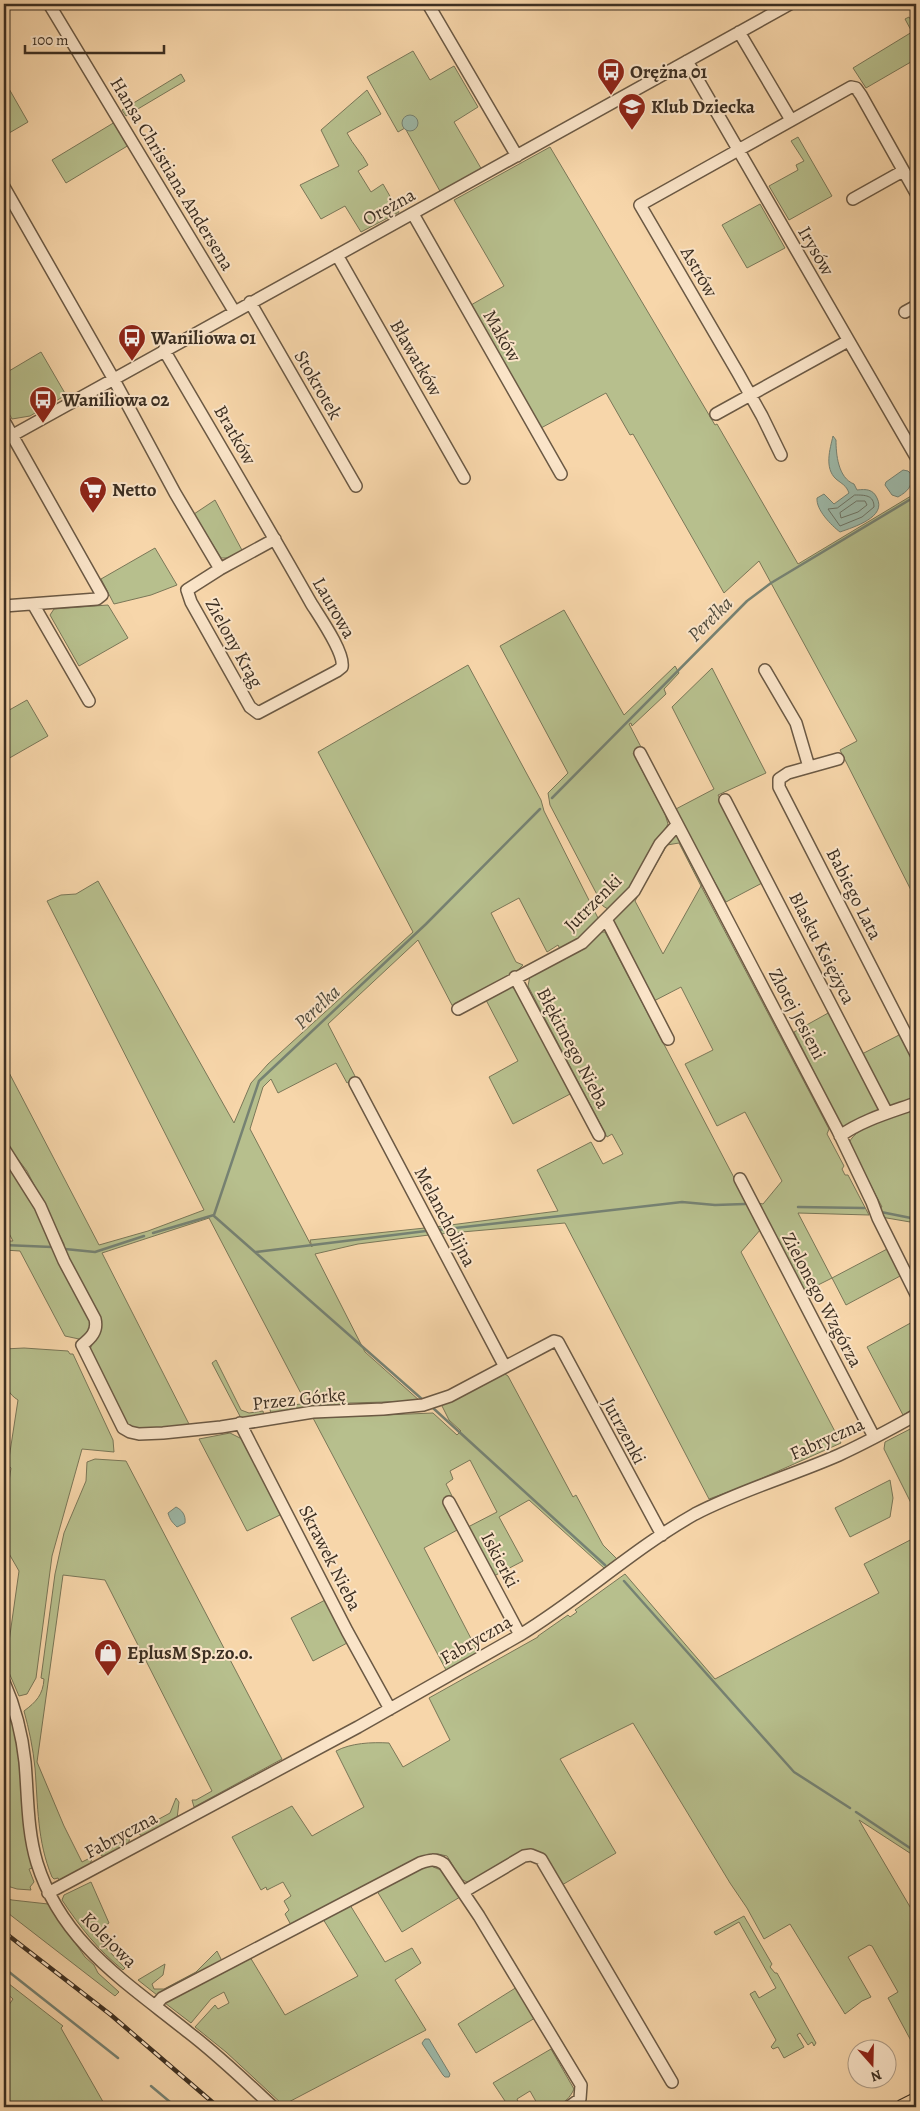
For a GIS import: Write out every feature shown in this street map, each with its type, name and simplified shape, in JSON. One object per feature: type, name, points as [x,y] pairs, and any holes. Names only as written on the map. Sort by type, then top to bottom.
[{"type":"main road","points":[[902,2107],[916,2100]]},
{"type":"street","name":"Hansa Christiana Andersena","points":[[48,4],[234,311]]},
{"type":"street","points":[[428,4],[517,156]]},
{"type":"street","name":"Orężna","points":[[8,437],[790,4]]},
{"type":"street","points":[[739,32],[791,120]]},
{"type":"street","name":"Irysów","points":[[687,61],[848,341],[855,348],[916,457]]},
{"type":"street","points":[[738,150],[851,86],[856,88],[916,193]]},
{"type":"street","name":"Astrów","points":[[738,150],[640,205],[750,395],[780,455]]},
{"type":"street","points":[[853,199],[903,171]]},
{"type":"street","points":[[4,187],[114,378],[175,493],[220,569],[275,539]]},
{"type":"street","name":"Maków","points":[[413,214],[561,474]]},
{"type":"street","name":"Bławatków","points":[[337,255],[464,478]]},
{"type":"street","name":"Stokrotek","points":[[250,302],[356,486]]},
{"type":"street","points":[[905,312],[916,306]]},
{"type":"street","points":[[716,414],[848,341]]},
{"type":"street","name":"Bratków","points":[[164,350],[275,539]]},
{"type":"street","points":[[4,421],[8,437],[102,595],[97,599],[4,606]]},
{"type":"street","name":"Laurowa","points":[[261,713],[337,671],[342,667],[343,662],[341,655],[275,539]]},
{"type":"street","name":"Zielony Krąg","points":[[220,569],[192,585],[187,590],[190,602],[250,706],[255,712],[261,713]]},
{"type":"street","points":[[33,604],[89,701]]},
{"type":"street","points":[[765,670],[796,723],[809,767]]},
{"type":"street","name":"Złotej Jesieni","points":[[640,753],[840,1136],[916,1294]]},
{"type":"street","name":"Babiego Lata","points":[[838,759],[788,773],[779,779],[779,787],[782,797],[916,1054]]},
{"type":"street","name":"Blasku Księżyca","points":[[725,800],[887,1113]]},
{"type":"street","name":"Jutrzenki","points":[[458,1009],[582,943],[634,891],[660,844],[677,825]]},
{"type":"street","points":[[606,919],[668,1039]]},
{"type":"street","name":"Błękitnego Nieba","points":[[515,977],[600,1135]]},
{"type":"street","name":"Melancholijna","points":[[355,1084],[505,1367]]},
{"type":"street","points":[[840,1136],[849,1129],[916,1103]]},
{"type":"street","name":"Przez Górkę","points":[[4,1148],[40,1206],[96,1324],[91,1339],[82,1345],[123,1428],[130,1432],[139,1434],[163,1433],[221,1427],[240,1422],[313,1412],[423,1405],[450,1396],[550,1342],[558,1342]]},
{"type":"street","name":"Zielonego Wzgórza","points":[[740,1179],[874,1437]]},
{"type":"street","name":"Jutrzenki","points":[[558,1342],[662,1535]]},
{"type":"street","name":"Fabryczna","points":[[48,1893],[390,1709],[520,1635],[545,1620],[662,1535],[712,1505],[840,1454],[916,1415]]},
{"type":"street","name":"Skrawek Nieba","points":[[240,1422],[336,1606],[347,1631],[390,1709]]},
{"type":"street","name":"Iskierki","points":[[449,1502],[520,1635]]},
{"type":"street","name":"Kolejowa","points":[[4,1682],[21,1735],[26,1766],[30,1833],[37,1863],[48,1893],[68,1926],[87,1950],[101,1963],[208,2048],[273,2107]]},
{"type":"street","points":[[463,1892],[524,1856],[541,1859],[672,2082]]},
{"type":"street","points":[[155,2006],[162,1998],[420,1862],[438,1860],[444,1864],[463,1892],[581,2085],[580,2099],[569,2107]]},
{"type":"green space","points":[[909,17],[916,29],[916,59],[866,88],[853,68],[912,32],[905,19]]},
{"type":"green space","points":[[413,51],[430,80],[454,66],[478,107],[454,122],[482,170],[441,193],[405,128],[398,132],[367,77]]},
{"type":"green space","points":[[181,74],[185,81],[126,116],[122,110]]},
{"type":"green space","points":[[4,80],[28,122],[4,136]]},
{"type":"green space","points":[[367,90],[381,114],[347,133],[368,165],[358,171],[371,192],[383,184],[399,212],[361,232],[345,206],[321,219],[300,185],[339,166],[321,130]]},
{"type":"green space","points":[[115,122],[129,145],[66,183],[52,160]]},
{"type":"green space","points":[[798,137],[832,196],[789,220],[769,186],[798,170],[796,165],[804,161],[791,141]]},
{"type":"green space","points":[[550,147],[715,425],[717,424],[798,564],[916,493],[916,900],[840,750],[857,741],[759,561],[724,593],[633,434],[630,435],[606,393],[541,428],[471,305],[504,286],[454,200]]},
{"type":"green space","points":[[760,204],[785,248],[747,268],[722,225]]},
{"type":"green space","points":[[41,352],[66,395],[30,416],[12,419],[4,404],[4,374]]},
{"type":"green space","points":[[215,500],[243,552],[232,558],[221,558],[194,514]]},
{"type":"green space","points":[[155,548],[177,585],[151,595],[114,604],[101,579]]},
{"type":"green space","points":[[108,605],[128,638],[79,666],[50,615],[54,609]]},
{"type":"green space","points":[[564,610],[624,715],[675,666],[679,673],[664,689],[666,694],[632,726],[631,723],[629,724],[641,747],[633,753],[665,814],[668,824],[630,891],[611,911],[603,906],[550,805],[548,793],[568,773],[500,646]]},
{"type":"green space","points":[[468,665],[541,800],[544,811],[600,922],[578,943],[561,951],[558,945],[547,952],[519,898],[491,913],[516,962],[523,965],[517,971],[453,1007],[418,940],[328,1024],[356,1078],[347,1083],[336,1063],[278,1093],[271,1079],[263,1087],[250,1129],[312,1247],[310,1240],[425,1228],[429,1235],[358,1244],[315,1254],[365,1352],[420,1401],[350,1403],[271,1415],[270,1409],[306,1403],[209,1218],[102,1253],[191,1428],[153,1431],[128,1427],[89,1352],[101,1326],[63,1254],[64,1244],[27,1171],[4,1141],[4,1063],[99,1245],[148,1231],[204,1210],[47,901],[61,895],[76,894],[98,881],[234,1123],[251,1083],[268,1064],[413,932],[318,752]]},
{"type":"green space","points":[[712,668],[766,773],[718,795],[764,882],[726,902],[674,810],[714,789],[672,707]]},
{"type":"green space","points":[[27,700],[48,736],[6,760],[4,756],[4,713]]},
{"type":"green space","points":[[678,836],[703,884],[701,886],[829,1129],[827,1134],[844,1166],[842,1169],[845,1175],[848,1175],[869,1215],[798,1213],[832,1278],[804,1292],[758,1203],[763,1204],[782,1181],[745,1112],[717,1126],[685,1064],[713,1050],[681,987],[652,1002],[612,923],[664,843],[671,837]],"holes":[[[679,843],[701,886],[663,954],[635,901],[667,845]]]},
{"type":"green space","points":[[601,932],[605,932],[761,1229],[741,1252],[841,1443],[747,1485],[709,1499],[565,1223],[439,1234],[435,1227],[558,1211],[537,1170],[591,1142],[603,1164],[623,1154],[612,1134],[607,1137],[528,986],[530,976],[582,949]]},
{"type":"green space","points":[[510,987],[517,989],[572,1093],[513,1124],[489,1077],[518,1061],[486,1000]]},
{"type":"green space","points":[[830,1012],[882,1110],[842,1128],[794,1032]]},
{"type":"green space","points":[[901,1034],[916,1064],[916,1098],[888,1108],[860,1055]]},
{"type":"green space","points":[[916,1109],[916,1223],[881,1217],[879,1208],[882,1207],[849,1143],[860,1131],[869,1126]]},
{"type":"green space","points":[[4,1155],[47,1228],[94,1328],[88,1337],[79,1339],[65,1336],[20,1251],[4,1250],[4,1241],[13,1241],[4,1224]]},
{"type":"green space","points":[[889,1248],[902,1275],[846,1305],[832,1278]]},
{"type":"green space","points":[[916,1320],[916,1407],[903,1415],[867,1347]]},
{"type":"green space","points":[[24,1348],[68,1351],[70,1354],[73,1354],[113,1440],[114,1452],[82,1449],[52,1556],[36,1678],[27,1694],[19,1696],[4,1661],[4,1651],[7,1656],[19,1571],[4,1545],[4,1515],[11,1468],[8,1465],[18,1400],[8,1390],[4,1378],[4,1349]]},
{"type":"green space","points":[[216,1360],[241,1410],[249,1413],[263,1411],[264,1416],[242,1420],[212,1363]]},
{"type":"green space","points":[[502,1372],[508,1376],[573,1497],[576,1495],[603,1545],[617,1559],[604,1568],[529,1500],[499,1517],[523,1561],[494,1576],[468,1527],[497,1512],[470,1460],[450,1471],[453,1479],[446,1484],[452,1496],[445,1501],[459,1529],[424,1548],[478,1652],[446,1670],[313,1418],[433,1413],[457,1435],[461,1431],[449,1420],[441,1404]]},
{"type":"green space","points":[[916,1426],[916,1513],[884,1449],[885,1442]]},
{"type":"green space","points":[[230,1433],[242,1439],[282,1514],[247,1531],[199,1439]]},
{"type":"green space","points":[[95,1459],[126,1461],[282,1759],[194,1807],[192,1800],[196,1800],[212,1791],[105,1580],[63,1575],[37,1762],[64,1826],[82,1862],[92,1857],[90,1866],[60,1882],[58,1878],[54,1879],[52,1877],[43,1850],[33,1753],[24,1711],[35,1701],[42,1689],[44,1679],[41,1678],[55,1574],[64,1533],[86,1481],[87,1462]]},
{"type":"green space","points":[[890,1480],[893,1498],[890,1517],[850,1537],[835,1508]]},
{"type":"green space","points":[[916,1537],[916,1857],[859,1820],[916,1917],[916,2050],[888,1998],[898,1992],[872,1946],[869,1945],[848,1957],[871,1997],[862,2001],[845,2014],[790,1924],[764,1939],[747,1908],[633,1723],[560,1759],[616,1853],[562,1885],[541,1854],[467,1882],[461,1879],[447,1856],[438,1854],[428,1855],[291,1925],[285,1914],[289,1910],[284,1901],[291,1896],[283,1882],[267,1890],[266,1887],[261,1890],[232,1837],[292,1806],[312,1836],[364,1807],[336,1751],[348,1746],[361,1744],[389,1743],[403,1767],[450,1740],[429,1698],[538,1637],[568,1615],[570,1617],[577,1612],[575,1610],[625,1574],[715,1679],[879,1593],[864,1564]]},
{"type":"green space","points":[[327,1599],[349,1642],[313,1661],[291,1618]]},
{"type":"green space","points":[[4,1696],[16,1738],[25,1825],[33,1868],[29,1869],[34,1882],[30,1887],[31,1890],[17,1889],[4,1885]]},
{"type":"green space","points":[[176,1798],[179,1802],[177,1819],[146,1836],[140,1835],[139,1833],[149,1828],[148,1825],[170,1813]]},
{"type":"green space","points":[[130,1837],[128,1846],[106,1858],[99,1854]]},
{"type":"green space","points":[[431,1866],[443,1871],[460,1897],[402,1932],[377,1891],[424,1867]]},
{"type":"green space","points":[[91,1882],[109,1923],[93,1934],[125,1968],[123,1970],[90,1938],[62,1900],[64,1895]]},
{"type":"green space","points":[[4,1898],[48,1904],[85,1957],[94,1965],[98,1973],[119,1992],[115,1996],[4,1910]]},
{"type":"green space","points":[[350,1905],[385,1962],[412,1948],[421,1963],[395,1980],[426,2030],[283,2105],[226,2052],[195,2027],[215,2005],[218,2009],[229,2003],[224,1992],[211,1999],[191,2023],[165,2003],[167,2000],[250,1957],[285,2015],[358,1976],[323,1919]]},
{"type":"green space","points":[[744,1916],[772,1964],[770,1967],[777,1973],[816,2043],[814,2046],[812,2042],[808,2045],[800,2033],[797,2035],[804,2047],[784,2058],[778,2047],[773,2049],[771,2047],[776,2040],[750,1994],[755,1991],[759,1998],[776,1988],[739,1922],[716,1935],[714,1932]]},
{"type":"green space","points":[[217,1951],[222,1961],[157,1995],[138,1980],[165,1964],[163,1975],[152,1984],[154,1989],[164,1989],[196,1972]]},
{"type":"green space","points":[[4,1980],[63,2026],[61,2028],[106,2107],[4,2107],[4,2012],[13,1999],[4,1991]]},
{"type":"green space","points":[[517,1987],[535,2018],[476,2053],[458,2024]]},
{"type":"green space","points":[[551,2049],[574,2089],[571,2095],[558,2105],[535,2107],[538,2105],[530,2091],[517,2099],[519,2104],[516,2107],[509,2107],[493,2083]]},
{"type":"water","points":[[410,115],[418,123],[410,131],[402,123]]},
{"type":"water","points":[[833,436],[836,440],[839,465],[844,477],[854,484],[857,490],[871,491],[877,498],[879,505],[877,511],[868,520],[840,532],[825,517],[817,503],[817,498],[824,494],[834,504],[849,493],[845,486],[832,475],[830,469],[829,458]]},
{"type":"water","points":[[903,470],[908,471],[912,475],[911,483],[907,491],[898,497],[892,495],[885,485],[886,482]]},
{"type":"water","points":[[176,1507],[183,1513],[185,1518],[185,1523],[177,1527],[171,1521],[168,1513]]},
{"type":"water","points":[[425,2039],[429,2039],[450,2074],[449,2077],[443,2075],[423,2045],[422,2043]]},
{"type":"waterway","name":"Perełka","points":[[552,798],[747,601],[771,583],[916,496]]},
{"type":"waterway","name":"Perełka","points":[[153,1233],[214,1215],[259,1081],[426,924],[540,809]]},
{"type":"waterway","points":[[438,1230],[682,1202],[715,1205],[745,1204]]},
{"type":"waterway","points":[[798,1207],[864,1208]]},
{"type":"waterway","points":[[881,1212],[916,1219]]},
{"type":"waterway","points":[[214,1216],[423,1400]]},
{"type":"waterway","points":[[256,1252],[426,1231]]},
{"type":"waterway","name":"Perełka","points":[[65,1249],[95,1252],[144,1236]]},
{"type":"waterway","name":"Perełka","points":[[4,1245],[52,1247]]},
{"type":"waterway","points":[[433,1408],[605,1565]]},
{"type":"waterway","points":[[624,1581],[794,1772],[850,1808]]},
{"type":"waterway","points":[[856,1812],[916,1852]]},
{"type":"waterway","points":[[4,1968],[118,2058]]},
{"type":"waterway","points":[[151,2086],[176,2107]]},
{"type":"railway","points":[[4,1932],[111,2015],[218,2107]]},
{"type":"place","name":"Orężna 01","points":[[611,96]]},
{"type":"place","name":"Klub Dziecka","points":[[632,131]]},
{"type":"place","name":"Waniliowa 01","points":[[132,362]]},
{"type":"place","name":"Waniliowa 02","points":[[43,424]]},
{"type":"place","name":"Netto","points":[[93,514]]},
{"type":"place","name":"EplusM Sp.zo.o.","points":[[108,1677]]}]
